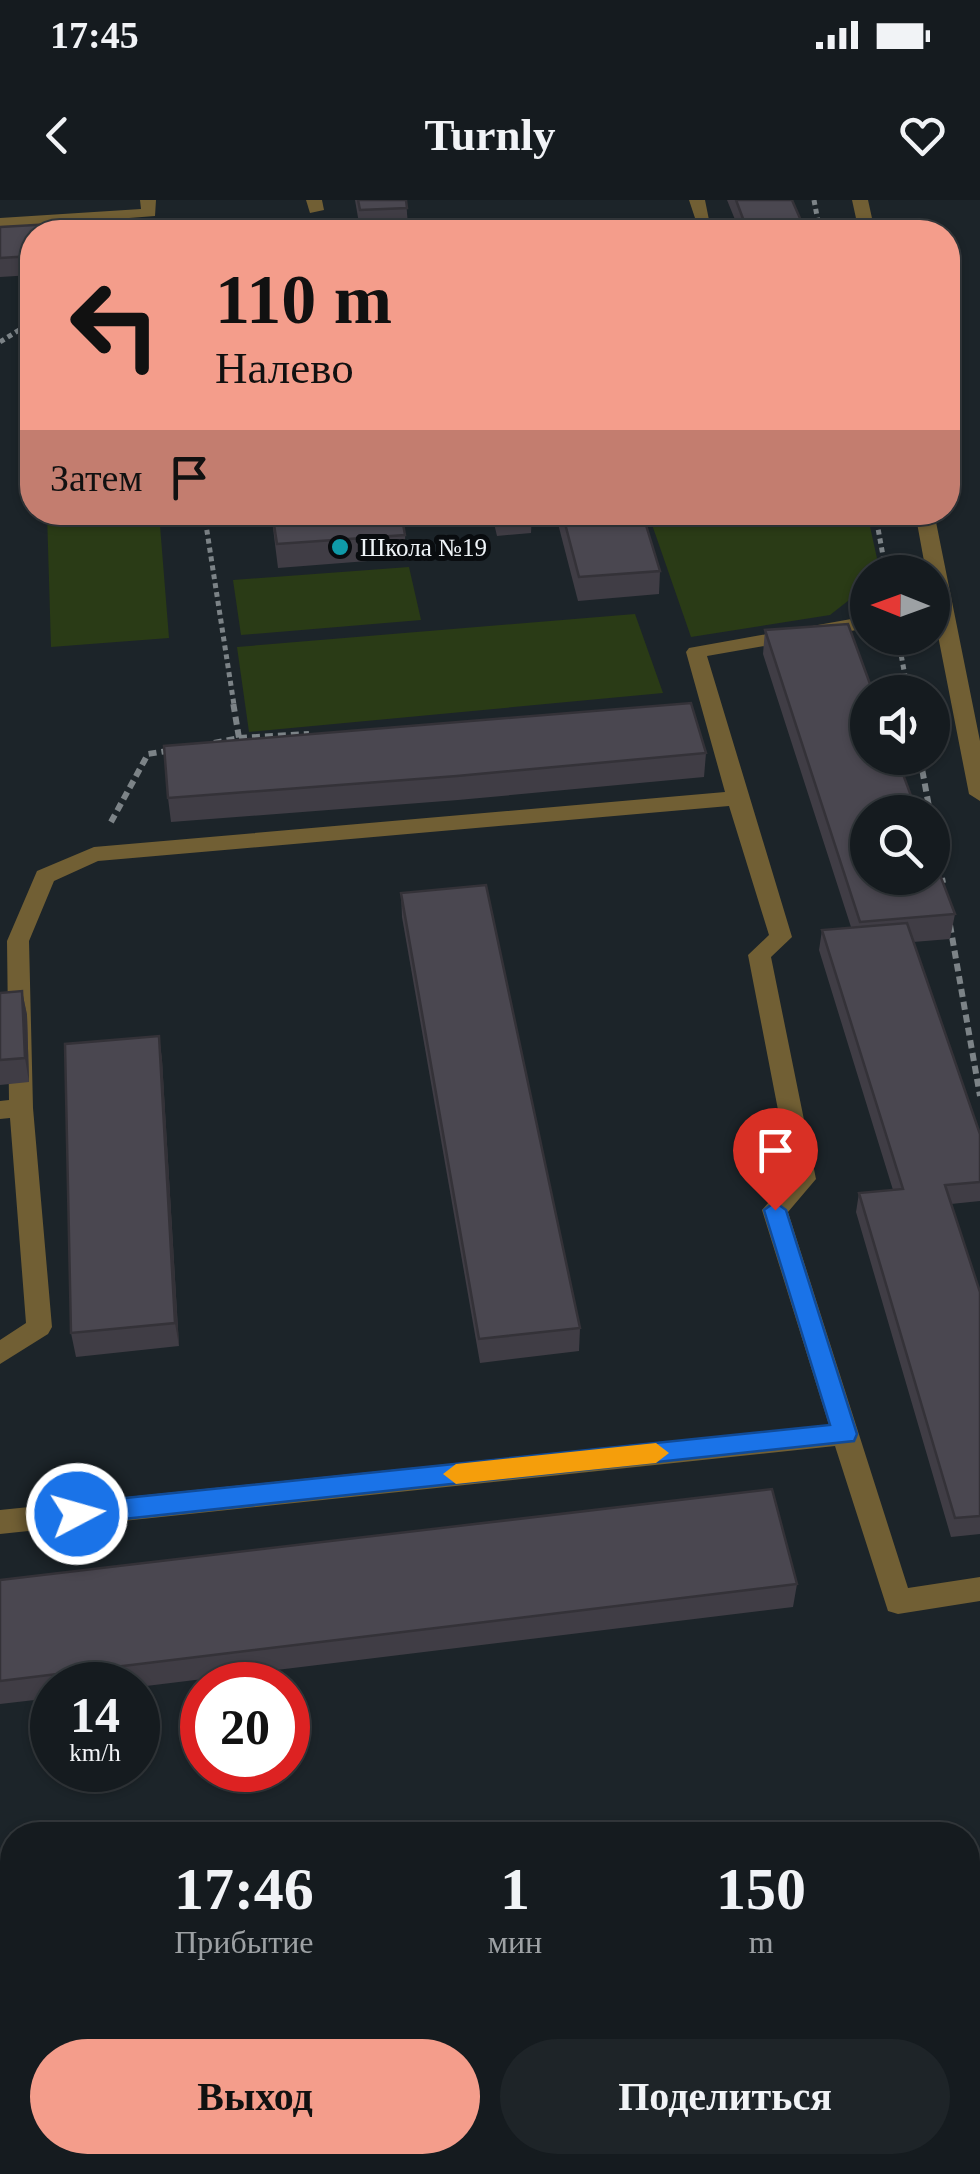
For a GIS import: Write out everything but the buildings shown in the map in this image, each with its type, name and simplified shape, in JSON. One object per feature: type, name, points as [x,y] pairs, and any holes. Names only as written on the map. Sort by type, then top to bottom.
[{"type":"street","points":[[0,222],[148,206]]},
{"type":"street","points":[[926,525],[930,555]]},
{"type":"street","points":[[850,625],[696,652],[781,938],[759,956],[804,1180],[775,1210],[898,1602],[980,1590]]},
{"type":"street","points":[[948,655],[980,794]]},
{"type":"street","points":[[0,1354],[39,1327],[10,1109],[18,941],[45,876],[94,854],[737,798]]},
{"type":"street","points":[[0,1522],[845,1434]]},
{"type":"path","points":[[206,525],[239,738]]},
{"type":"path","points":[[877,525],[883,555]]},
{"type":"path","points":[[202,744],[317,734]]},
{"type":"path","points":[[94,854],[148,754],[184,748]]},
{"type":"path","points":[[950,922],[980,1096]]},
{"type":"green space","points":[[47,525],[160,525],[169,638],[51,647]]},
{"type":"green space","points":[[652,525],[870,525],[876,555],[850,555],[850,599],[830,615],[691,637]]},
{"type":"green space","points":[[409,567],[421,620],[241,635],[233,580]]},
{"type":"green space","points":[[635,614],[663,693],[249,732],[237,647]]},
{"type":"slow traffic","points":[[456,1474],[656,1453]]},
{"type":"place","name":"Школа №19","points":[[340,547]]},
{"type":"route","points":[[77,1514],[845,1434],[775,1210]]}]
